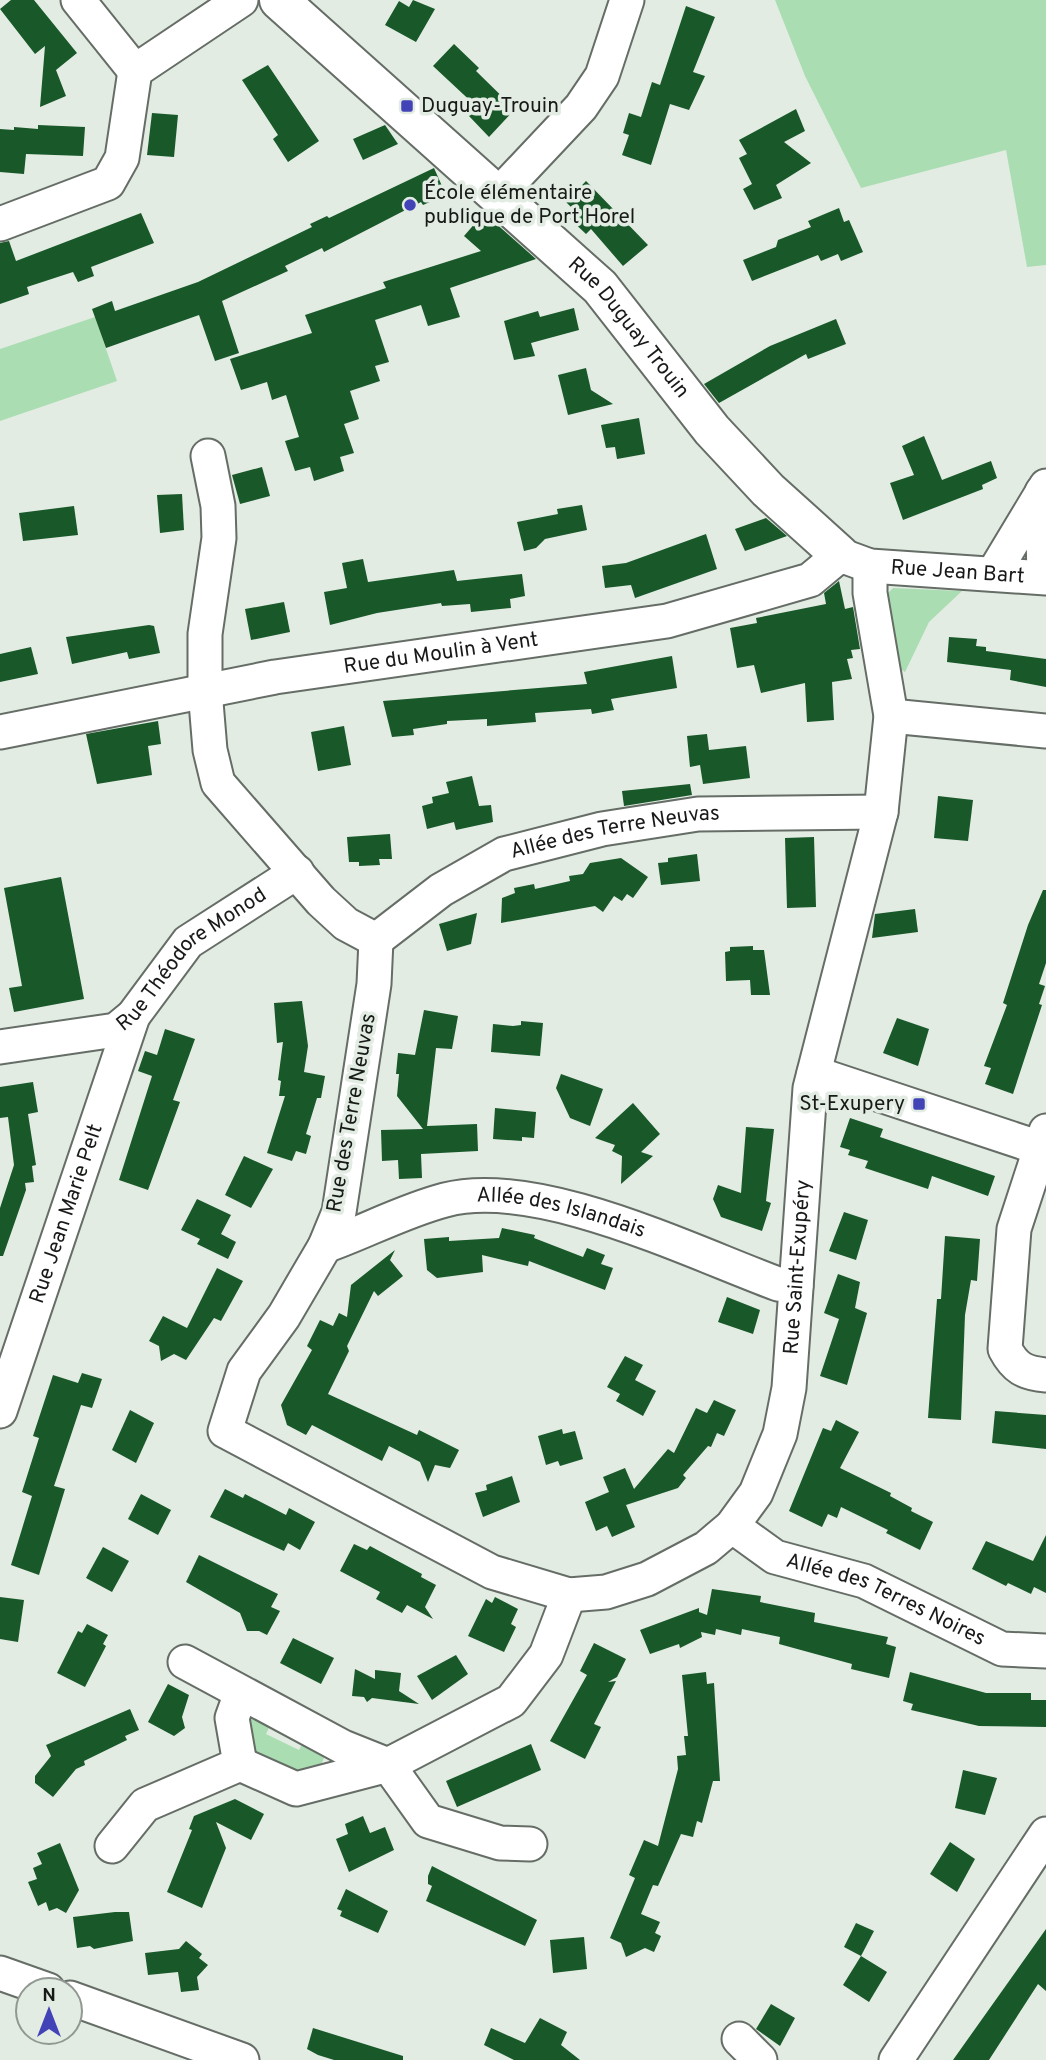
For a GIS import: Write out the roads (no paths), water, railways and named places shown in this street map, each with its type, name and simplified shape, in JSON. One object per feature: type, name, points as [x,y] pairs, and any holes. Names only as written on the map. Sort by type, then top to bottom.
[{"type":"main road","name":"Rue Duguay Trouin","points":[[279,0],[600,287],[712,430],[768,490],[855,560]]},
{"type":"street","points":[[0,224],[108,183],[122,158],[135,71],[78,0]]},
{"type":"street","points":[[135,71],[241,0]]},
{"type":"street","points":[[499,194],[581,107],[602,76],[627,0]]},
{"type":"street","points":[[208,456],[218,506],[219,538],[205,634],[205,690],[211,750],[218,783],[346,925],[376,940]]},
{"type":"street","points":[[993,573],[1044,489]]},
{"type":"street","points":[[1044,489],[1045,578]]},
{"type":"street","name":"Rue Jean Bart","points":[[855,560],[1045,578]]},
{"type":"street","name":"Rue du Moulin à Vent","points":[[0,732],[205,690],[667,621],[810,580],[855,560]]},
{"type":"street","name":"Rue Saint-Exupéry","points":[[569,1595],[606,1592],[647,1578],[706,1548],[732,1526],[756,1493],[780,1434],[789,1388],[814,1073],[881,812],[891,716],[871,605],[855,560]]},
{"type":"street","points":[[891,716],[1046,731]]},
{"type":"street","name":"Allée des Terre Neuvas","points":[[376,940],[442,890],[504,854],[577,835],[698,814],[881,812]]},
{"type":"street","name":"Rue Théodore Monod","points":[[0,1047],[116,1030],[133,1016],[188,942],[297,872]]},
{"type":"street","name":"Rue des Terre Neuvas","points":[[376,940],[374,984],[339,1212],[325,1246],[284,1316],[244,1371],[225,1431],[492,1572],[569,1595]]},
{"type":"street","name":"Rue Jean Marie Pelt","points":[[0,1411],[133,1016]]},
{"type":"street","points":[[814,1073],[1044,1143],[1014,1229],[1004,1349],[1013,1364],[1028,1373],[1046,1375]]},
{"type":"street","name":"Allée des Islandais","points":[[325,1246],[447,1199],[496,1195],[542,1201],[580,1210],[778,1284],[796,1286]]},
{"type":"street","name":"Allée des Terres Noires","points":[[732,1526],[775,1557],[864,1581],[1002,1649],[1046,1651]]},
{"type":"street","points":[[112,1846],[145,1805],[240,1764],[296,1789],[388,1765],[511,1701],[546,1654],[569,1595]]},
{"type":"street","points":[[185,1662],[343,1747],[388,1765],[428,1821],[500,1843],[530,1844]]},
{"type":"street","points":[[240,1764],[232,1718],[241,1693]]},
{"type":"street","points":[[896,2060],[1046,1834]]},
{"type":"street","points":[[84,2003],[242,2060]]},
{"type":"place","name":"Duguay-Trouin","points":[[407,106]]},
{"type":"place","name":"École élémentaire publique de Port Horel","points":[[410,205]]},
{"type":"place","name":"St-Exupery","points":[[919,1104]]}]
